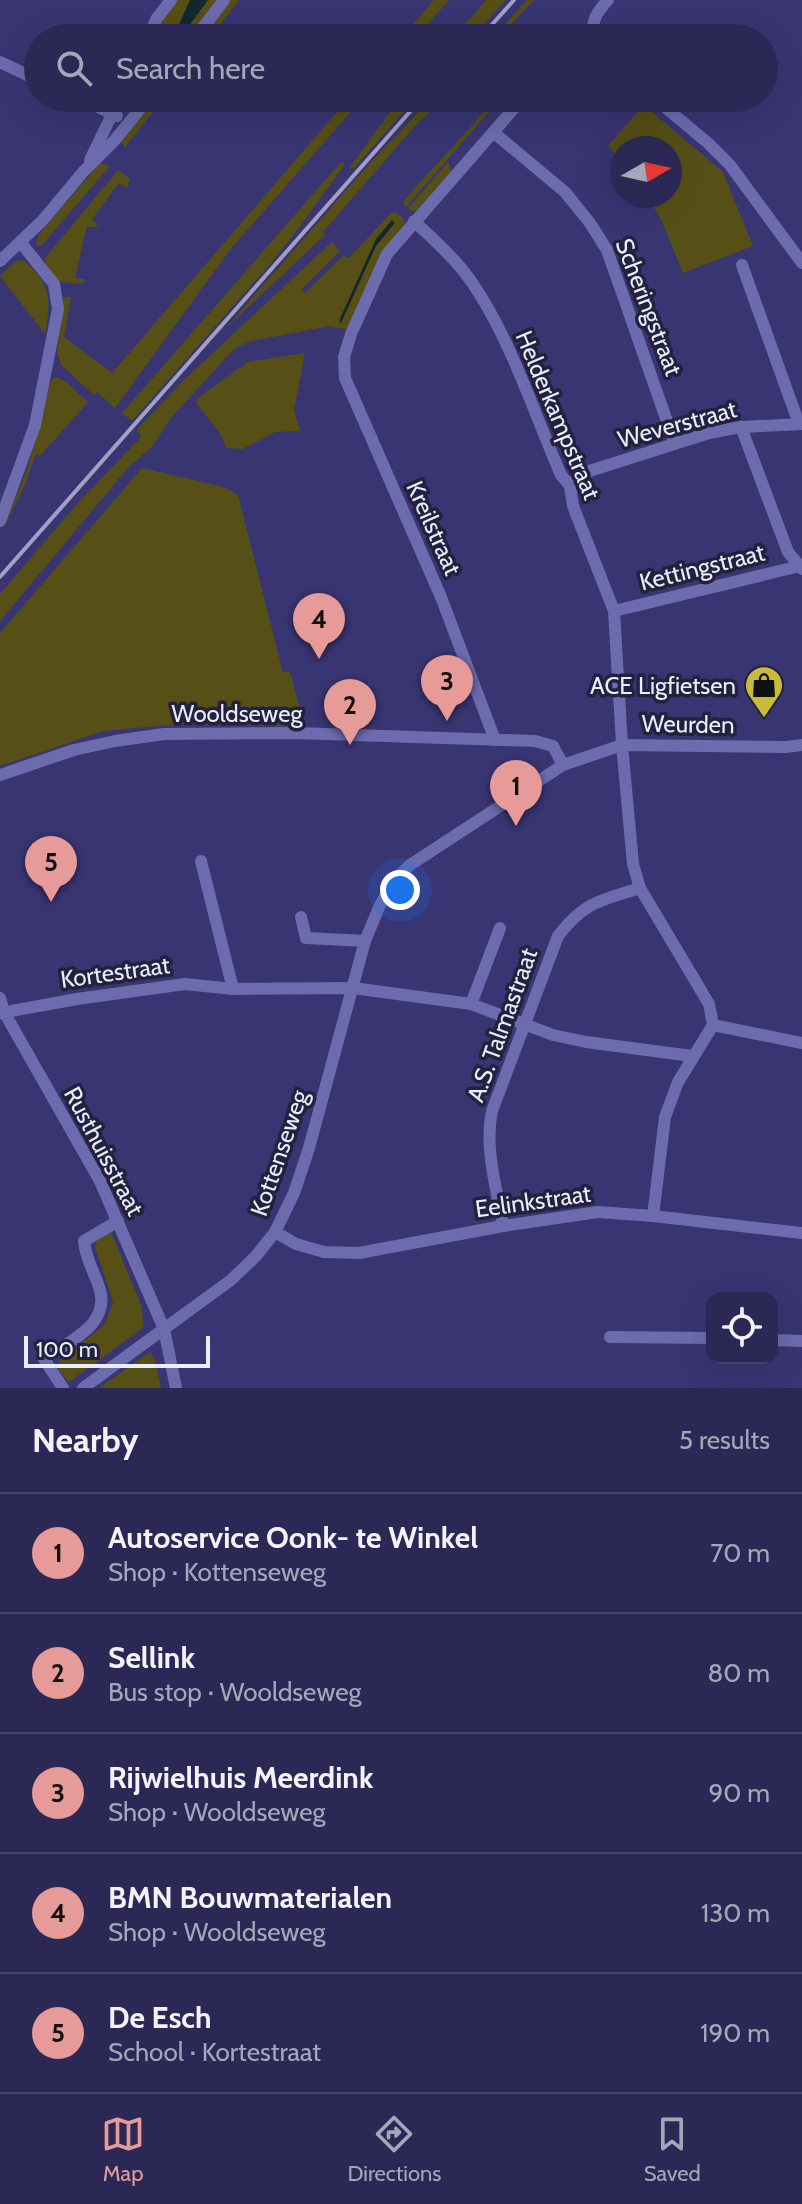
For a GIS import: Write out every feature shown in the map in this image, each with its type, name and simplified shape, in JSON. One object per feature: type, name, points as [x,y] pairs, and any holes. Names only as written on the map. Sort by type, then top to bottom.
[{"type":"street","points":[[154,24],[171,0]]},
{"type":"street","points":[[206,24],[224,0]]},
{"type":"street","points":[[593,24],[596,13],[608,0]]},
{"type":"street","points":[[0,62],[24,73]]},
{"type":"street","points":[[0,261],[21,243],[138,112]]},
{"type":"street","name":"Kreilstraat","points":[[495,740],[441,597],[345,378],[344,357],[351,334],[387,254],[511,112]]},
{"type":"street","points":[[671,112],[730,165],[802,263]]},
{"type":"street","points":[[83,172],[113,113],[127,125]]},
{"type":"street","name":"Scheringstraat","points":[[493,132],[565,192],[607,250],[675,444]]},
{"type":"street","name":"Helderkampstraat","points":[[414,221],[457,263],[496,323],[561,475],[570,486],[573,506],[614,611],[622,745]]},
{"type":"street","points":[[0,521],[35,425],[58,309],[54,284],[21,243]]},
{"type":"street","points":[[742,265],[800,424]]},
{"type":"street","name":"Weverstraat","points":[[570,486],[580,474],[675,444],[741,427],[800,424]]},
{"type":"street","points":[[741,427],[788,552],[801,567]]},
{"type":"street","name":"Kettingstraat","points":[[614,611],[801,567]]},
{"type":"street","name":"Wooldseweg","points":[[0,775],[74,750],[164,734],[296,733],[546,742],[556,750],[563,765]]},
{"type":"street","name":"Weurden","points":[[713,1025],[709,1004],[640,888],[633,864],[622,745],[802,745]]},
{"type":"street","name":"Kottenseweg","points":[[83,1388],[231,1280],[275,1232],[294,1193],[309,1148],[365,941],[380,905],[395,880],[410,865],[563,765],[622,745]]},
{"type":"street","points":[[201,861],[233,989]]},
{"type":"street","name":"A.S. Talmastraat","points":[[503,1226],[488,1129],[558,936],[574,916],[590,904],[640,888]]},
{"type":"street","points":[[301,917],[306,938],[365,941]]},
{"type":"street","points":[[471,1004],[500,928]]},
{"type":"street","name":"Kortestraat","points":[[2,1012],[185,984],[233,989],[353,988],[471,1004],[553,1035],[692,1056]]},
{"type":"street","name":"Rusthuisstraat","points":[[0,998],[2,1012],[100,1181],[164,1329],[176,1388]]},
{"type":"street","points":[[653,1216],[665,1117],[678,1082],[713,1025],[802,1043]]},
{"type":"street","name":"Eelinkstraat","points":[[275,1232],[296,1244],[324,1252],[359,1253],[598,1212],[802,1233]]},
{"type":"street","points":[[63,1388],[44,1359],[94,1324],[102,1311],[102,1293],[84,1241],[118,1221]]},
{"type":"street","points":[[610,1337],[706,1338]]},
{"type":"street","points":[[778,1340],[802,1341]]},
{"type":"shaded area","points":[[176,0],[220,0],[202,24],[161,24]]},
{"type":"shaded area","points":[[230,0],[239,0],[221,24],[212,24]]},
{"type":"shaded area","points":[[434,0],[449,0],[428,24],[413,24]]},
{"type":"shaded area","points":[[486,0],[506,0],[484,24],[465,24]]},
{"type":"shaded area","points":[[527,0],[534,0],[511,24],[505,24]]},
{"type":"shaded area","points":[[143,112],[153,112],[125,147],[120,140]]},
{"type":"shaded area","points":[[337,112],[351,112],[230,250],[115,408],[97,392],[94,395],[62,366],[57,354],[63,297],[71,297],[64,337],[112,373]]},
{"type":"shaded area","points":[[390,112],[404,112],[353,169],[350,167]]},
{"type":"shaded area","points":[[419,112],[430,112],[323,232],[325,235],[225,329]]},
{"type":"shaded area","points":[[484,112],[489,112],[406,207],[404,200]]},
{"type":"shaded area","points":[[638,112],[652,112],[681,136],[617,136]]},
{"type":"shaded area","points":[[682,137],[723,172],[753,246],[683,273],[654,208],[682,208]]},
{"type":"shaded area","points":[[341,162],[345,164],[271,263],[132,421],[122,413]]},
{"type":"shaded area","points":[[448,162],[451,171],[417,210],[411,211],[408,208]]},
{"type":"shaded area","points":[[100,163],[110,166],[41,246],[36,246],[39,234]]},
{"type":"shaded area","points":[[118,170],[130,179],[127,188],[119,183],[92,219],[99,228],[87,226],[75,278],[84,279],[84,282],[58,281],[45,263],[45,258]]},
{"type":"shaded area","points":[[391,213],[397,213],[404,219],[404,225],[386,247],[349,330],[329,326],[248,342],[234,349],[170,419],[153,446],[128,468],[0,621],[0,594],[76,505],[141,437],[137,429],[188,376],[332,242],[340,251],[302,289],[305,293],[344,255],[349,258]]},
{"type":"shaded area","points":[[23,260],[40,276],[47,293],[45,334],[0,276],[16,261]]},
{"type":"shaded area","points":[[305,353],[294,410],[300,431],[275,432],[243,449],[226,448],[196,402],[199,397],[248,362]]},
{"type":"shaded area","points":[[56,377],[88,402],[40,456],[36,454],[0,536],[28,467],[51,380]]},
{"type":"shaded area","points":[[142,468],[224,487],[238,495],[283,672],[290,672],[305,727],[180,724],[103,731],[0,766],[0,633]]},
{"type":"shaded area","points":[[111,1231],[141,1305],[144,1327],[69,1382],[59,1370],[59,1361],[104,1325],[113,1302],[95,1247],[97,1237]]},
{"type":"shaded area","points":[[150,1352],[155,1360],[161,1388],[99,1388]]},
{"type":"water","points":[[190,0],[208,0],[190,24],[179,24]]},
{"type":"water","points":[[392,220],[395,223],[376,246],[341,323],[339,321],[376,239]]},
{"type":"railway","points":[[493,24],[514,0]]},
{"type":"railway","points":[[0,577],[410,112]]},
{"type":"place","name":"BMN Bouwmaterialen","points":[[319,659]]},
{"type":"place","name":"ACE Ligfietsen","points":[[764,719]]},
{"type":"place","name":"Rijwielhuis Meerdink","points":[[447,721]]},
{"type":"place","name":"Sellink","points":[[350,745]]},
{"type":"place","name":"Autoservice Oonk- te Winkel","points":[[516,826]]},
{"type":"place","name":"De Esch","points":[[51,902]]}]
